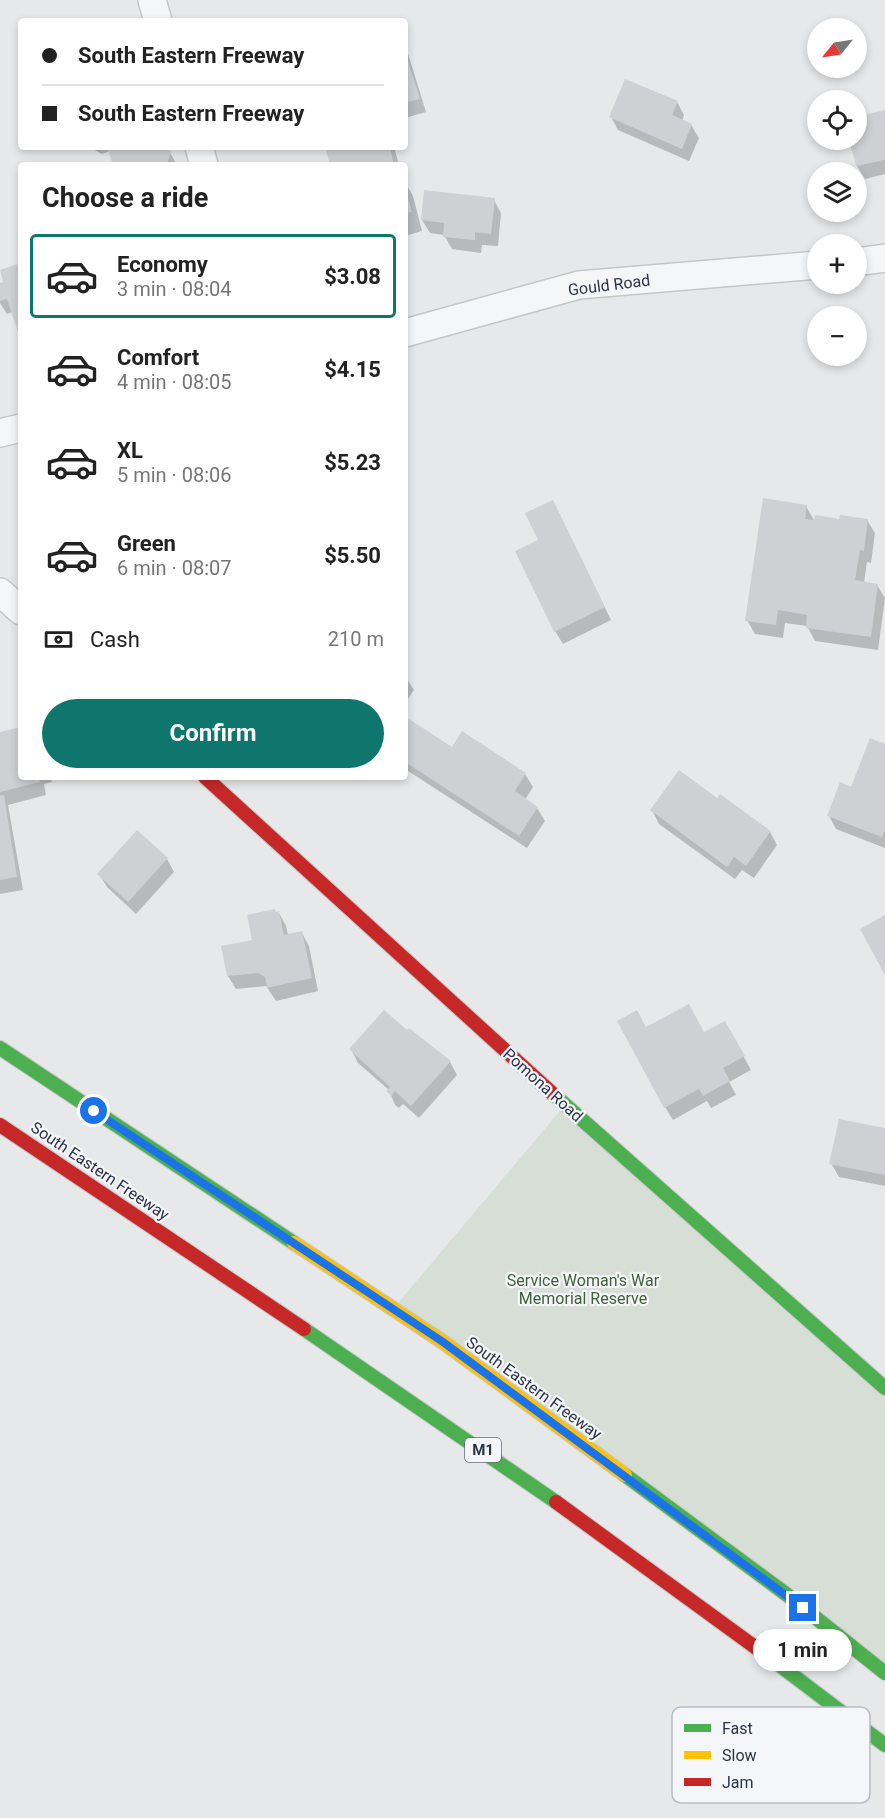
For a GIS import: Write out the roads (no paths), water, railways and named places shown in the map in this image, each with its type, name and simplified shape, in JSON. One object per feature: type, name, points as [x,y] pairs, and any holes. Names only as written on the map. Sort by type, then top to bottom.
[{"type":"main road","name":"Pomona Road","points":[[208,780],[489,1037],[885,1388]]},
{"type":"main road","name":"South Eastern Freeway","points":[[0,1048],[443,1342],[786,1594],[885,1673]]},
{"type":"main road","name":"South Eastern Freeway","points":[[0,1125],[508,1467],[696,1602],[834,1707]]},
{"type":"main road","name":"South Eastern Freeway","points":[[870,1735],[885,1746]]},
{"type":"street","points":[[152,0],[157,18]]},
{"type":"street","points":[[867,260],[885,258]]},
{"type":"street","name":"Gould Road","points":[[408,332],[579,285],[807,266]]},
{"type":"street","points":[[0,433],[18,429]]},
{"type":"street","points":[[0,592],[18,608]]},
{"type":"park label","name":"Service Woman's War Memorial Reserve","points":[[583,1289]]}]
